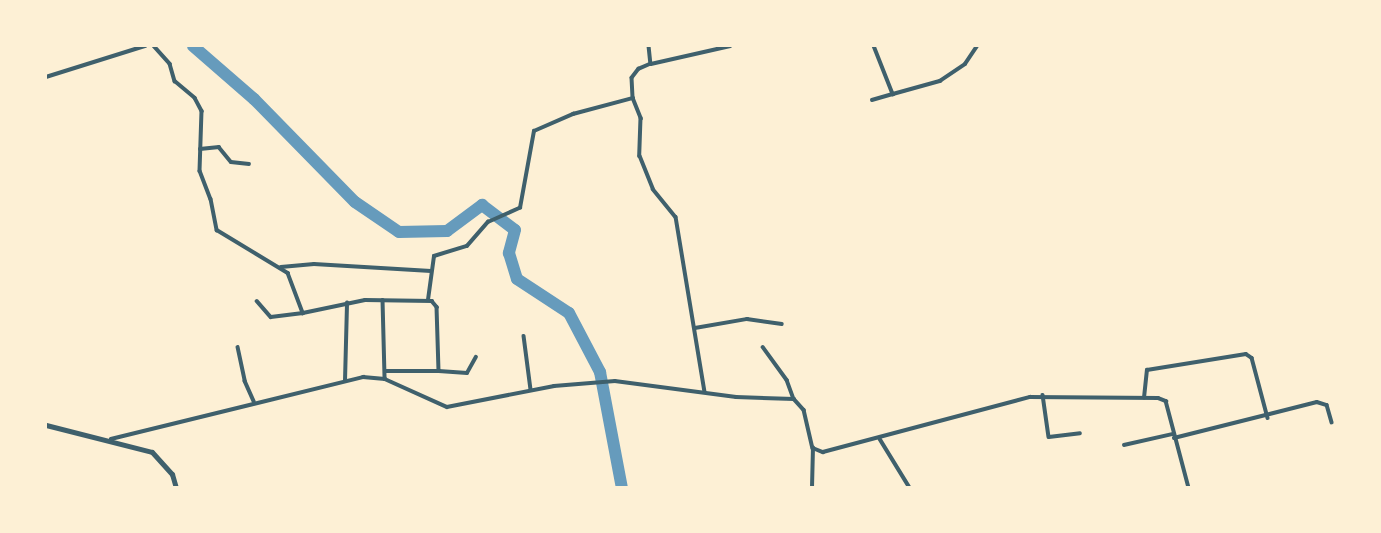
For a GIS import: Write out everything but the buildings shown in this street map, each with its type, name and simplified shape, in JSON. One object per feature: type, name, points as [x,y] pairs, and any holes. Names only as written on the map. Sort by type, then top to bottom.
[{"type":"street","points":[[46,77],[145,46]]},
{"type":"street","points":[[154,46],[170,64],[175,81],[200,106],[200,176],[210,194],[217,230],[291,277],[303,313]]},
{"type":"street","points":[[649,46],[651,64]]},
{"type":"street","points":[[705,392],[676,218],[653,189],[642,166],[641,118],[633,98],[635,72],[651,64],[730,46]]},
{"type":"street","points":[[874,46],[893,94]]},
{"type":"street","points":[[872,100],[940,81],[965,64],[977,46]]},
{"type":"street","points":[[428,301],[434,256],[471,243],[495,218],[520,208],[534,131],[573,114],[633,98]]},
{"type":"street","points":[[200,149],[219,147],[231,162],[250,164]]},
{"type":"street","points":[[279,268],[314,264],[431,271]]},
{"type":"street","points":[[257,301],[271,317],[347,303],[383,300],[428,301],[437,307],[439,371]]},
{"type":"street","points":[[383,300],[386,379]]},
{"type":"street","points":[[345,380],[347,303]]},
{"type":"street","points":[[695,328],[747,319],[782,324]]},
{"type":"street","points":[[523,336],[531,390]]},
{"type":"street","points":[[238,347],[244,382],[254,401]]},
{"type":"street","points":[[763,347],[788,380],[794,399]]},
{"type":"street","points":[[1144,398],[1147,370],[1246,354],[1252,358],[1268,418]]},
{"type":"street","points":[[385,372],[467,373],[476,357]]},
{"type":"street","points":[[111,439],[345,380],[386,379],[433,405],[447,407],[531,390],[615,381],[794,399],[803,405],[813,448],[812,488]]},
{"type":"street","points":[[813,448],[830,451],[1043,395],[1095,400],[1144,398],[1166,401],[1189,488]]},
{"type":"street","points":[[1043,395],[1049,437],[1080,433]]},
{"type":"street","points":[[1124,445],[1268,418],[1287,407],[1317,402],[1327,405],[1332,422]]},
{"type":"street","points":[[46,425],[111,439],[152,452],[172,474],[176,488]]},
{"type":"street","points":[[880,439],[910,488]]},
{"type":"waterway","points":[[193,46],[254,99],[355,202],[399,232],[447,231],[482,205],[515,230],[509,253],[517,279],[569,313],[600,372],[622,488]]}]
